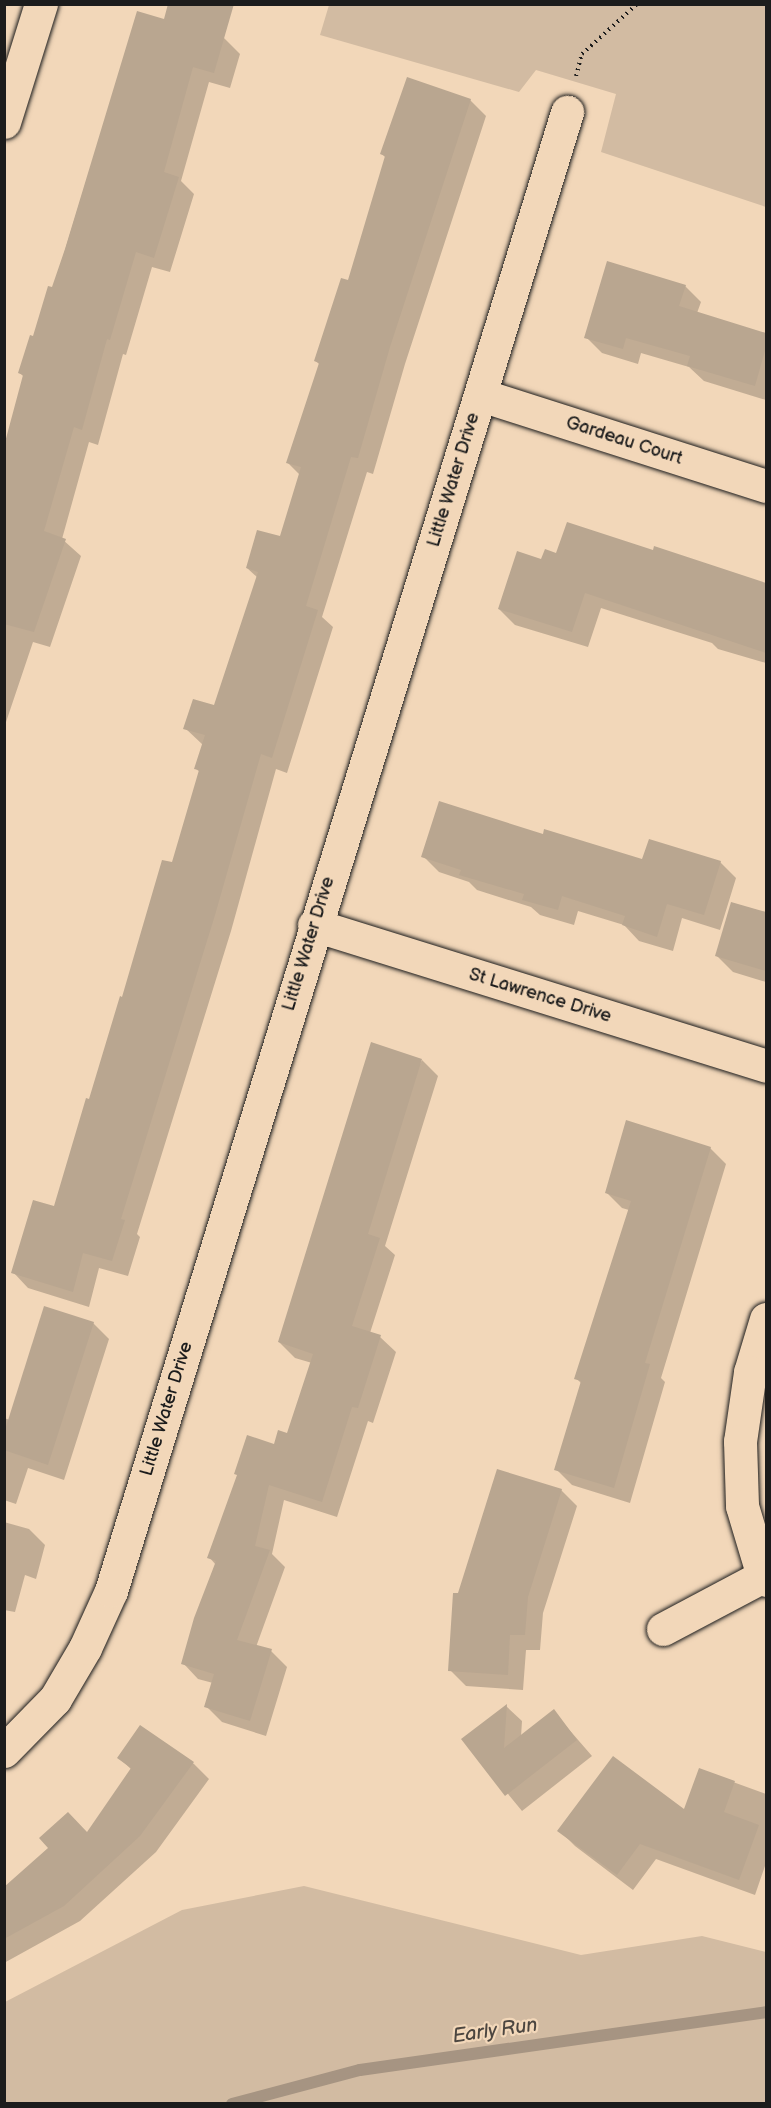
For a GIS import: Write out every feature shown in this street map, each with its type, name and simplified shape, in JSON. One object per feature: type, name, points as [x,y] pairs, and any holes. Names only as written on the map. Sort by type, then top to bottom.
[{"type":"street","points":[[4,122],[41,4]]},
{"type":"street","name":"Little Water Drive","points":[[4,1752],[55,1700],[85,1648],[111,1591],[314,925],[481,395],[567,111]]},
{"type":"street","name":"Gardeau Court","points":[[481,395],[766,486]]},
{"type":"street","name":"St Lawrence Drive","points":[[314,925],[766,1066]]},
{"type":"street","points":[[663,1629],[765,1578],[742,1506],[740,1441],[750,1372],[766,1319]]},
{"type":"path","points":[[567,111],[582,54],[636,4]]},
{"type":"shaded area","points":[[329,5],[766,5],[766,207],[601,152],[616,94],[536,70],[519,92],[320,35]]},
{"type":"shaded area","points":[[304,1886],[581,1955],[702,1936],[766,1952],[766,2103],[5,2103],[5,2002],[182,1910]]},
{"type":"building","points":[[168,4],[234,4],[214,73],[193,67],[164,172],[179,177],[154,258],[136,252],[110,340],[107,339],[82,430],[74,427],[44,531],[66,539],[34,632],[4,624],[4,446],[23,375],[18,373],[30,335],[33,336],[48,286],[52,287],[65,249],[137,11],[164,19]]},
{"type":"building","points":[[407,77],[471,99],[390,347],[358,458],[351,457],[306,606],[318,610],[272,758],[261,754],[215,915],[121,1219],[125,1220],[112,1261],[83,1253],[73,1292],[11,1273],[33,1200],[54,1206],[86,1098],[89,1099],[120,996],[122,997],[162,860],[172,862],[199,770],[194,769],[205,735],[183,729],[193,699],[214,705],[258,572],[246,568],[257,530],[280,536],[301,467],[286,463],[319,363],[314,361],[341,278],[348,280],[385,156],[380,154]]},
{"type":"building","points":[[607,261],[686,285],[679,306],[766,333],[766,347],[755,386],[687,366],[690,356],[626,338],[623,349],[584,338]]},
{"type":"building","points":[[567,522],[653,550],[654,546],[766,583],[766,653],[585,593],[572,632],[498,609],[517,551],[541,559],[545,549],[556,553]]},
{"type":"building","points":[[439,801],[543,834],[544,829],[642,859],[649,839],[721,861],[704,915],[667,904],[657,937],[622,925],[625,916],[562,896],[558,910],[522,900],[524,894],[459,875],[461,870],[421,857]]},
{"type":"building","points":[[731,902],[766,912],[766,971],[715,956]]},
{"type":"building","points":[[371,1042],[422,1059],[368,1234],[380,1238],[352,1326],[381,1335],[358,1408],[352,1407],[322,1502],[269,1485],[255,1546],[270,1550],[237,1640],[272,1649],[250,1721],[204,1707],[214,1674],[181,1664],[194,1618],[216,1561],[207,1558],[237,1475],[234,1474],[247,1435],[274,1444],[278,1430],[287,1433],[313,1354],[278,1342]]},
{"type":"building","points":[[626,1120],[711,1147],[645,1363],[650,1364],[614,1488],[554,1470],[581,1381],[574,1379],[631,1201],[605,1193]]},
{"type":"building","points":[[44,1306],[94,1322],[48,1465],[4,1450],[4,1433]]},
{"type":"building","points":[[497,1469],[562,1489],[528,1597],[525,1635],[510,1635],[508,1675],[448,1671],[453,1593],[458,1593]]},
{"type":"building","points":[[507,1704],[504,1748],[554,1709],[577,1740],[505,1796],[461,1739]]},
{"type":"building","points":[[140,1725],[194,1762],[140,1836],[64,1906],[4,1939],[4,1887],[48,1848],[39,1838],[68,1812],[87,1832],[131,1768],[117,1758]]},
{"type":"building","points":[[613,1756],[684,1809],[699,1768],[735,1781],[724,1812],[759,1825],[739,1880],[640,1844],[617,1875],[557,1831]]},
{"type":"waterway","name":"Early Run","points":[[232,2104],[360,2070],[766,2012]]}]
